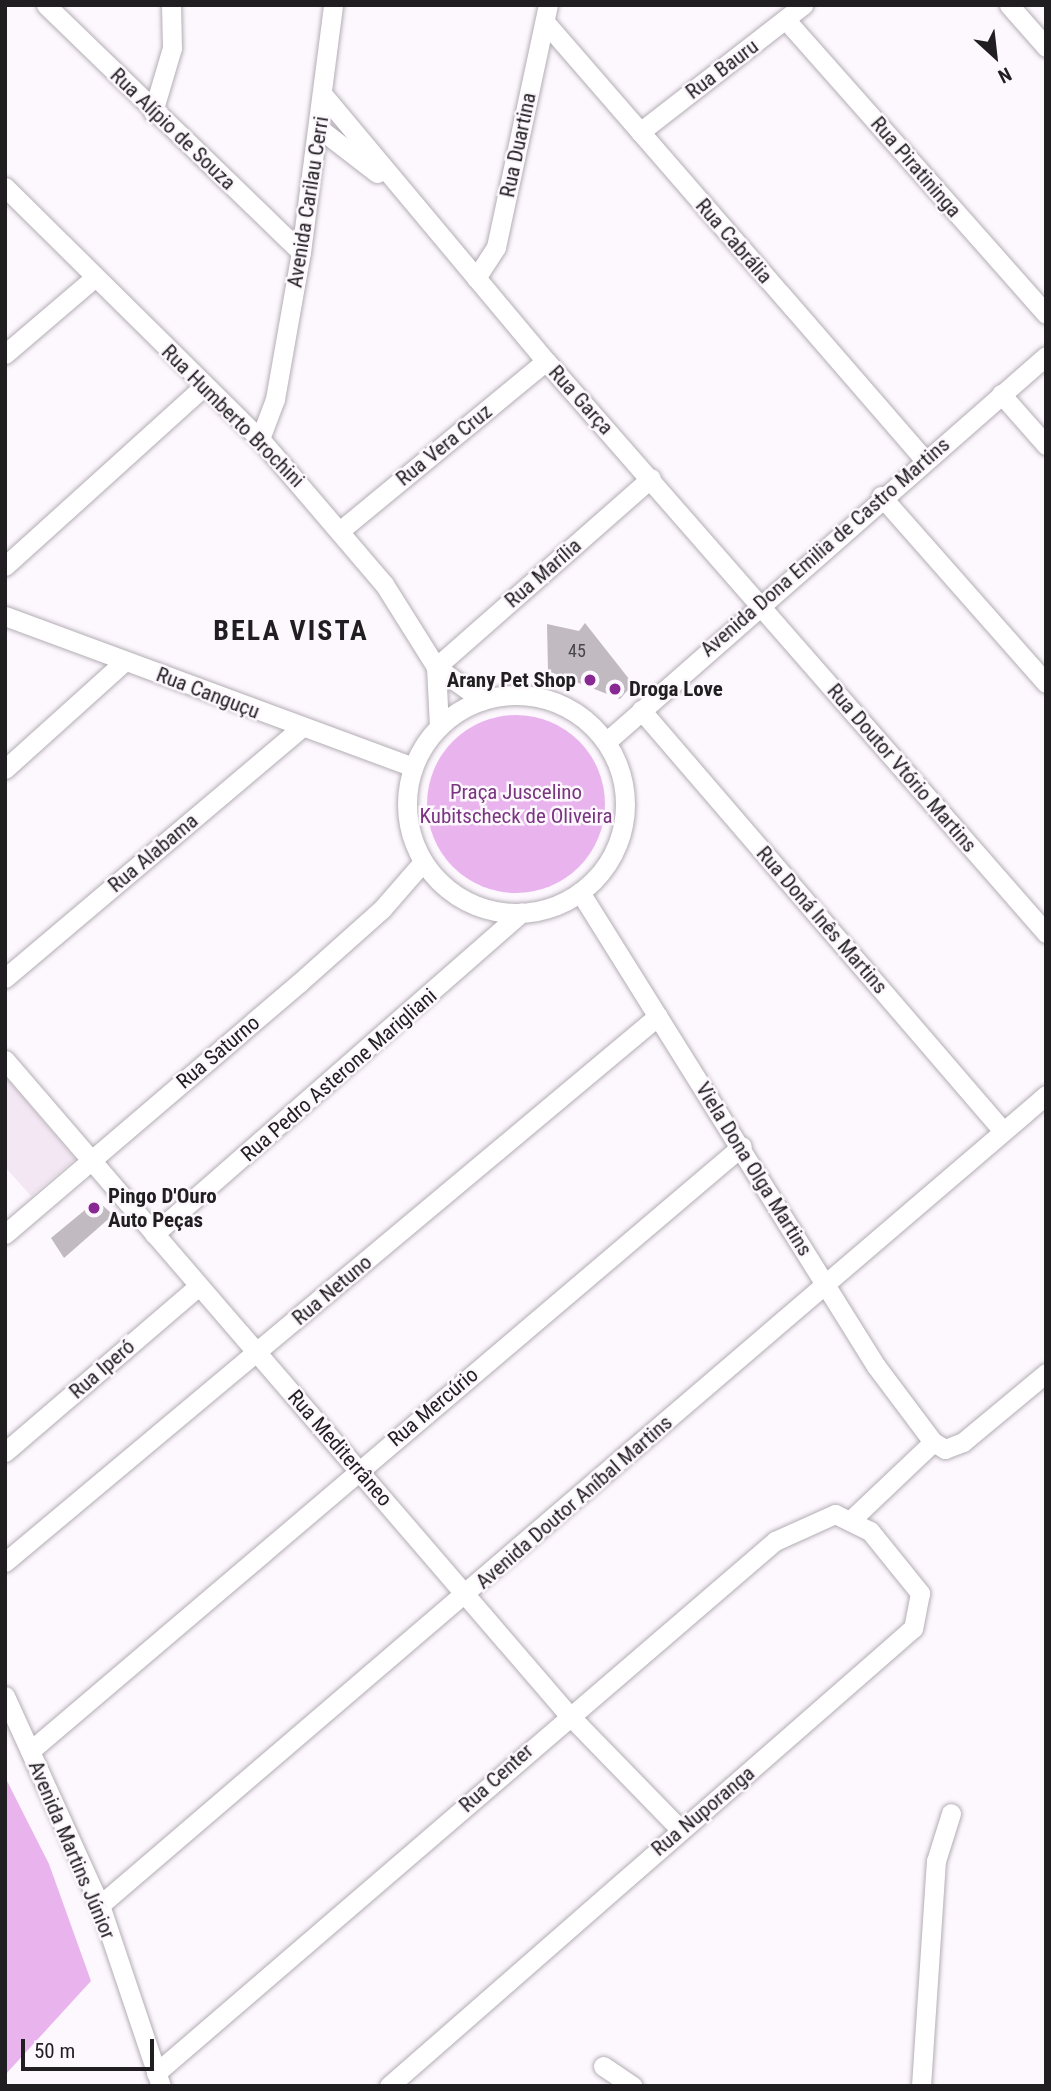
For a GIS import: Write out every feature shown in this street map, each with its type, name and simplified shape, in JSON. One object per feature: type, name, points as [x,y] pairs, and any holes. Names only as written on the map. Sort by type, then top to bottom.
[{"type":"street","name":"Rua Alípio de Souza","points":[[46,5],[153,112],[301,252]]},
{"type":"street","points":[[153,112],[172,48],[171,5]]},
{"type":"street","name":"Avenida Carilau Cerri","points":[[260,439],[275,398],[301,252],[325,97],[333,5]]},
{"type":"street","name":"Rua Bauru","points":[[640,132],[803,5]]},
{"type":"street","points":[[1009,5],[1046,47]]},
{"type":"street","name":"Rua Cabrália","points":[[546,14],[640,132],[924,459]]},
{"type":"street","name":"Rua Duartina","points":[[476,278],[495,247],[546,14]]},
{"type":"street","name":"Rua Piratininga","points":[[786,20],[1046,314]]},
{"type":"street","name":"Rua Garça","points":[[325,97],[546,361],[759,603]]},
{"type":"street","name":"Rua Garça","points":[[320,129],[405,195]]},
{"type":"street","name":"Rua Humberto Brochini","points":[[5,187],[260,439],[342,529],[436,667],[482,700]]},
{"type":"street","points":[[5,354],[94,277]]},
{"type":"street","name":"Avenida Dona Emilia de Castro Martins","points":[[606,742],[759,603],[1046,356]]},
{"type":"street","name":"Rua Vera Cruz","points":[[342,529],[546,361]]},
{"type":"street","points":[[5,566],[204,386]]},
{"type":"street","points":[[1001,394],[1046,445]]},
{"type":"street","points":[[245,425],[275,398]]},
{"type":"street","name":"Rua Marília","points":[[436,667],[651,478]]},
{"type":"street","points":[[881,496],[1046,683]]},
{"type":"street","name":"Rua Doutor Vtório Martins","points":[[759,603],[1046,933]]},
{"type":"street","name":"Rua Canguçu","points":[[5,616],[301,728],[413,767]]},
{"type":"street","points":[[5,769],[125,662]]},
{"type":"street","points":[[436,667],[439,727]]},
{"type":"street","points":[[516,695],[550,700],[580,716],[606,742],[625,792],[622,830],[606,865],[580,892],[521,913],[465,901],[423,862],[407,816],[413,767],[439,727],[482,700],[516,695]]},
{"type":"street","name":"Rua Doná Inês Martins","points":[[641,710],[1003,1131]]},
{"type":"street","name":"Rua Alabama","points":[[5,978],[301,728]]},
{"type":"street","name":"Rua Saturno","points":[[5,1234],[362,928],[423,862]]},
{"type":"street","name":"Viela Dona Olga Martins","points":[[580,892],[742,1146],[825,1284],[933,1442]]},
{"type":"street","name":"Rua Pedro Asterone Marigliani","points":[[154,1234],[521,913]]},
{"type":"street","name":"Rua Netuno","points":[[5,1562],[658,1016]]},
{"type":"street","name":"Rua Mediterrâneo","points":[[5,1060],[257,1354],[360,1469],[568,1714],[681,1830]]},
{"type":"street","name":"Avenida Doutor Aníbal Martins","points":[[100,1905],[466,1596],[1046,1095]]},
{"type":"street","name":"Rua Mercúrio","points":[[30,1751],[742,1146]]},
{"type":"street","name":"Rua Iperó","points":[[5,1452],[199,1286]]},
{"type":"street","points":[[852,1519],[933,1442],[945,1449],[963,1442],[1046,1373]]},
{"type":"street","name":"Rua Center","points":[[158,2079],[568,1714],[775,1541],[816,1518],[852,1519]]},
{"type":"street","name":"Rua Nuporanga","points":[[389,2086],[913,1628],[920,1594],[910,1575],[852,1519]]},
{"type":"street","name":"Avenida Martins Júnior","points":[[5,1696],[100,1905],[158,2079]]},
{"type":"street","points":[[921,2086],[936,1861],[951,1813]]},
{"type":"street","points":[[603,2066],[634,2086]]},
{"type":"shaded area","points":[[5,1076],[75,1159],[31,1196],[5,1167]]},
{"type":"green space","name":"Praça Juscelino Kubitscheck de Oliveira","points":[[516,715],[550,722],[579,741],[598,770],[605,804],[598,838],[579,867],[550,886],[516,893],[482,886],[453,867],[434,838],[427,804],[434,770],[453,741],[482,722]]},
{"type":"green space","points":[[5,1777],[49,1864],[91,1981],[5,2075]]},
{"type":"building","points":[[585,623],[633,684],[620,699],[548,671],[547,624],[579,631]]},
{"type":"building","points":[[97,1200],[113,1215],[64,1258],[51,1238]]},
{"type":"place","name":"Arany Pet Shop","points":[[590,680]]},
{"type":"place","name":"Droga Love","points":[[615,689]]},
{"type":"place","name":"Pingo D'Ouro Auto Peças","points":[[94,1208]]},
{"type":"district","name":"BELA VISTA","points":[[291,631]]}]
